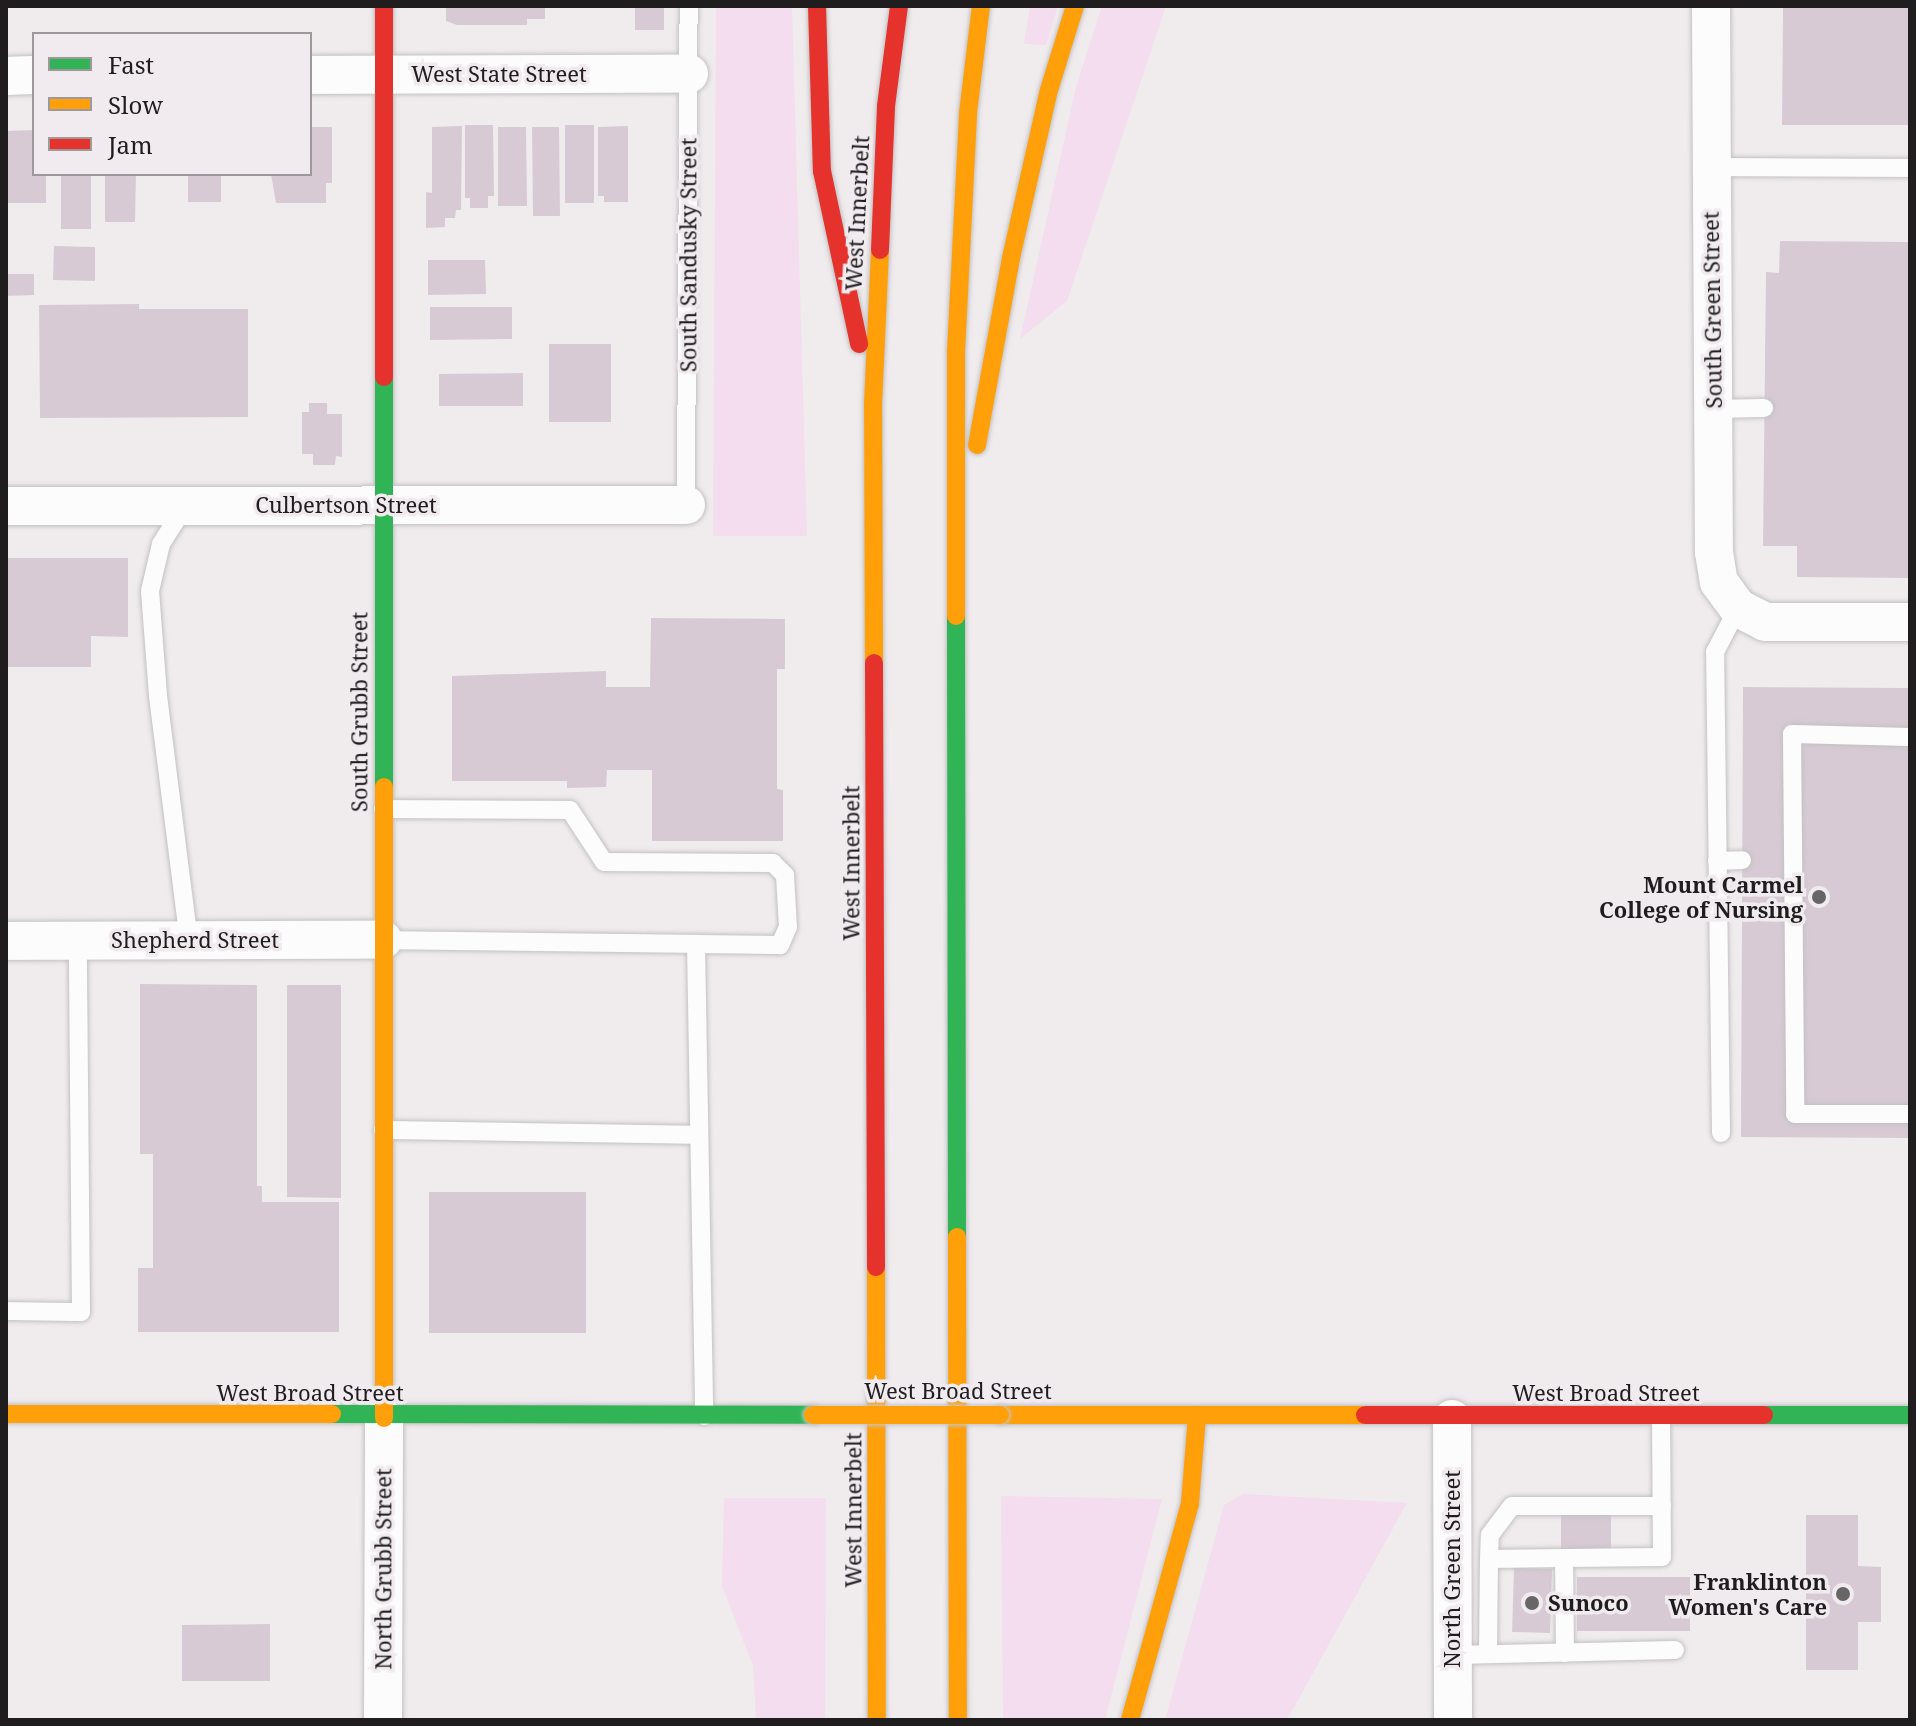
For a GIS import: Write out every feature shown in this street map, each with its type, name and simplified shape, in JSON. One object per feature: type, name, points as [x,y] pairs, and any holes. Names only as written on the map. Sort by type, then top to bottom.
[{"type":"main road","name":"South Grubb Street","points":[[384,6],[384,1418]]},
{"type":"main road","points":[[817,6],[822,171],[873,405]]},
{"type":"main road","name":"West Innerbelt","points":[[877,1720],[873,405],[886,106],[899,6]]},
{"type":"main road","points":[[958,1720],[956,352],[968,113],[981,6]]},
{"type":"main road","points":[[957,638],[979,431],[1008,274],[1049,90],[1075,6]]},
{"type":"main road","name":"West Broad Street","points":[[6,1414],[384,1418],[1000,1415],[1452,1419],[1910,1415]]},
{"type":"main road","points":[[1130,1720],[1190,1503],[1197,1416]]},
{"type":"street","name":"South Green Street","points":[[1711,6],[1714,552],[1719,582],[1738,608]]},
{"type":"street","name":"West State Street","points":[[312,75],[689,74]]},
{"type":"street","points":[[6,76],[32,75]]},
{"type":"street","name":"Culbertson Street","points":[[6,506],[686,505]]},
{"type":"street","points":[[1738,608],[1765,622],[1910,622]]},
{"type":"street","name":"Shepherd Street","points":[[6,941],[383,940]]},
{"type":"street","name":"North Grubb Street","points":[[383,1720],[384,1418]]},
{"type":"street","name":"North Green Street","points":[[1452,1419],[1452,1535],[1470,1655],[1453,1720]]},
{"type":"lane","name":"South Sandusky Street","points":[[686,505],[689,6]]},
{"type":"lane","points":[[1711,167],[1910,168]]},
{"type":"lane","points":[[1713,409],[1764,408]]},
{"type":"lane","points":[[185,506],[161,544],[150,591],[156,681],[189,940]]},
{"type":"lane","points":[[1721,1133],[1715,652],[1738,608]]},
{"type":"lane","points":[[1910,737],[1792,734],[1795,1114],[1910,1114]]},
{"type":"lane","points":[[383,809],[570,810],[604,862],[773,863],[785,875],[788,927],[780,945],[383,940]]},
{"type":"lane","points":[[1717,861],[1742,860]]},
{"type":"lane","points":[[6,1311],[81,1312],[78,941]]},
{"type":"lane","points":[[696,944],[704,1416]]},
{"type":"lane","points":[[383,1130],[699,1135]]},
{"type":"lane","points":[[1489,1559],[1662,1557],[1661,1417]]},
{"type":"lane","points":[[1662,1506],[1512,1506],[1490,1535],[1489,1559],[1470,1655],[1675,1650]]},
{"type":"lane","points":[[1452,1535],[1490,1535]]},
{"type":"lane","points":[[1564,1558],[1565,1653]]},
{"type":"shaded area","points":[[716,6],[792,6],[807,536],[713,536]]},
{"type":"shaded area","points":[[1030,6],[1058,6],[1046,45],[1024,44]]},
{"type":"shaded area","points":[[1102,6],[1166,6],[1067,301],[1020,339],[1076,87]]},
{"type":"shaded area","points":[[1243,1494],[1407,1503],[1287,1720],[1165,1720],[1224,1505]]},
{"type":"shaded area","points":[[1001,1496],[1162,1499],[1105,1720],[1003,1720]]},
{"type":"shaded area","points":[[724,1498],[826,1498],[825,1720],[756,1720],[753,1666],[722,1586]]},
{"type":"building","points":[[446,6],[545,6],[545,19],[527,19],[527,25],[457,25],[446,21]]},
{"type":"building","points":[[635,6],[664,6],[664,30],[635,30]]},
{"type":"building","points":[[1783,6],[1910,6],[1910,125],[1782,125]]},
{"type":"building","points":[[465,125],[493,125],[494,196],[488,196],[488,208],[470,208],[470,198],[465,198]]},
{"type":"building","points":[[565,125],[594,125],[594,203],[565,203]]},
{"type":"building","points":[[462,126],[461,210],[456,210],[455,218],[445,218],[445,227],[426,228],[426,192],[432,193],[432,127]]},
{"type":"building","points":[[628,126],[628,202],[604,202],[604,196],[598,196],[598,127]]},
{"type":"building","points":[[312,127],[332,127],[332,183],[326,183],[326,203],[276,203],[271,176],[312,176]]},
{"type":"building","points":[[498,127],[526,127],[527,206],[498,206]]},
{"type":"building","points":[[532,127],[559,127],[560,216],[533,216]]},
{"type":"building","points":[[32,130],[32,176],[46,176],[46,203],[6,203],[6,131]]},
{"type":"building","points":[[61,176],[91,176],[91,229],[61,229]]},
{"type":"building","points":[[105,176],[136,176],[135,222],[105,222]]},
{"type":"building","points":[[188,176],[221,176],[221,202],[188,202]]},
{"type":"building","points":[[1780,241],[1910,242],[1910,578],[1797,577],[1797,546],[1763,546],[1766,272],[1779,273]]},
{"type":"building","points":[[54,246],[95,247],[95,281],[53,280]]},
{"type":"building","points":[[428,260],[485,260],[486,294],[428,295]]},
{"type":"building","points":[[6,274],[34,274],[34,295],[6,296]]},
{"type":"building","points":[[139,304],[139,309],[248,309],[248,417],[40,418],[39,305]]},
{"type":"building","points":[[430,307],[512,307],[512,339],[430,340]]},
{"type":"building","points":[[549,344],[611,344],[611,422],[549,422]]},
{"type":"building","points":[[523,373],[523,406],[439,406],[439,374]]},
{"type":"building","points":[[309,403],[327,403],[327,414],[342,414],[342,457],[336,456],[335,465],[313,465],[313,454],[302,454],[302,412],[309,412]]},
{"type":"building","points":[[6,558],[128,558],[128,637],[91,636],[91,667],[6,667]]},
{"type":"building","points":[[651,618],[785,619],[785,669],[777,669],[777,789],[783,790],[783,841],[652,841],[652,770],[607,770],[606,787],[567,788],[567,781],[452,781],[452,676],[606,671],[606,687],[650,687]]},
{"type":"building","points":[[1743,687],[1910,688],[1910,1138],[1741,1137]]},
{"type":"building","points":[[140,984],[257,985],[257,1186],[262,1186],[262,1202],[339,1202],[339,1332],[138,1332],[138,1268],[153,1268],[153,1154],[140,1154]]},
{"type":"building","points":[[287,985],[341,985],[341,1198],[287,1197]]},
{"type":"building","points":[[429,1192],[586,1192],[586,1333],[429,1333]]},
{"type":"building","points":[[1611,1510],[1611,1549],[1561,1549],[1561,1511]]},
{"type":"building","name":"Franklinton Women's Care","points":[[1806,1515],[1858,1515],[1858,1566],[1881,1567],[1881,1622],[1858,1622],[1858,1670],[1806,1670]]},
{"type":"building","name":"Sunoco","points":[[1514,1568],[1552,1569],[1550,1633],[1512,1632]]},
{"type":"building","points":[[1577,1577],[1690,1577],[1690,1631],[1577,1631]]},
{"type":"building","points":[[270,1624],[270,1681],[182,1681],[182,1625]]},
{"type":"traffic: fast","points":[[384,377],[384,787]]},
{"type":"traffic: fast","points":[[956,616],[957,1237]]},
{"type":"traffic: fast","points":[[332,1414],[813,1415]]},
{"type":"traffic: fast","points":[[1764,1415],[1910,1415]]},
{"type":"traffic: slow","points":[[956,616],[956,352],[968,113],[981,6]]},
{"type":"traffic: slow","points":[[977,445],[1011,258],[1049,90],[1075,6]]},
{"type":"traffic: slow","points":[[874,663],[873,405],[880,250]]},
{"type":"traffic: slow","points":[[384,787],[384,1418]]},
{"type":"traffic: slow","points":[[957,1237],[958,1720]]},
{"type":"traffic: slow","points":[[876,1267],[877,1720]]},
{"type":"traffic: slow","points":[[6,1414],[332,1414]]},
{"type":"traffic: slow","points":[[813,1415],[1000,1415]]},
{"type":"traffic: slow","points":[[1000,1415],[1365,1415]]},
{"type":"traffic: slow","points":[[1130,1720],[1190,1503],[1197,1416]]},
{"type":"traffic: jam","points":[[384,6],[384,377]]},
{"type":"traffic: jam","points":[[817,6],[822,171],[859,344]]},
{"type":"traffic: jam","points":[[880,250],[886,106],[899,6]]},
{"type":"traffic: jam","points":[[874,663],[876,1267]]},
{"type":"traffic: jam","points":[[1365,1415],[1764,1415]]},
{"type":"place","name":"Mount Carmel College of Nursing","points":[[1819,897]]},
{"type":"place","name":"Franklinton Women's Care","points":[[1843,1594]]},
{"type":"place","name":"Sunoco","points":[[1532,1603]]}]
